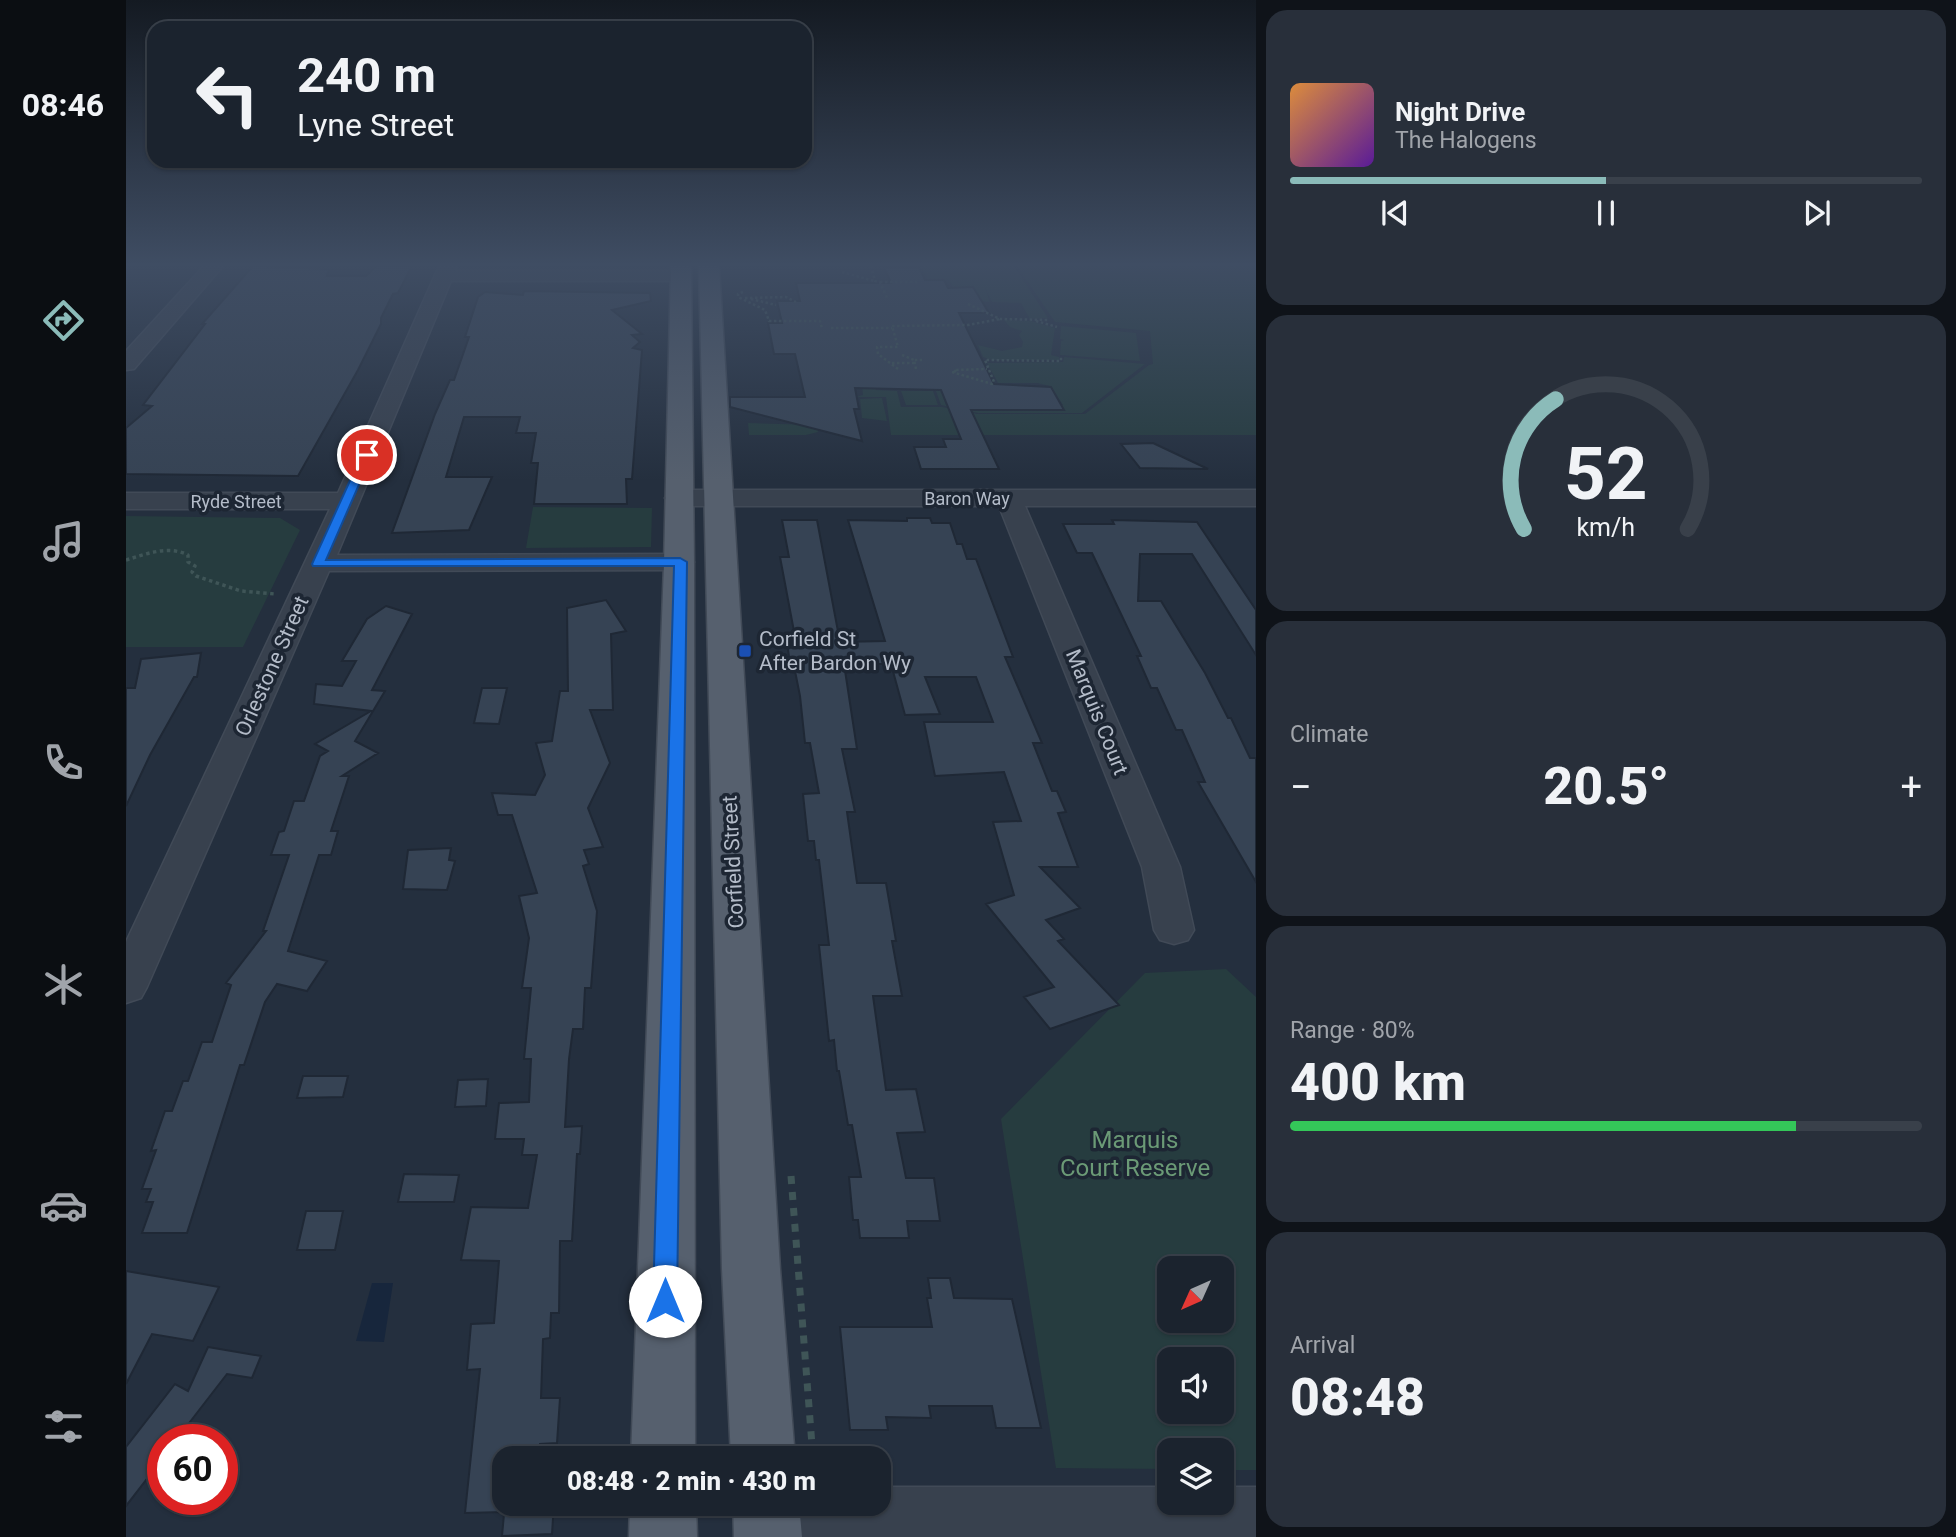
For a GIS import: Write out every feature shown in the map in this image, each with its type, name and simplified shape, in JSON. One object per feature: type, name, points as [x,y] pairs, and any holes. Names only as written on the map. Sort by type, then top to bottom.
[{"type":"main road","points":[[663,1446],[680,562],[678,498],[686,338]]},
{"type":"main road","name":"Corfield Street","points":[[699,338],[720,498],[723,629],[749,1213],[763,1446]]},
{"type":"main road","points":[[663,1516],[663,1537]]},
{"type":"street","points":[[126,364],[150,338]]},
{"type":"street","name":"Orlestone Street","points":[[126,987],[347,501],[417,338]]},
{"type":"street","name":"Baron Way","points":[[678,498],[1256,498]]},
{"type":"street","name":"Marquis Court","points":[[1009,498],[1161,867],[1174,930]]},
{"type":"street","name":"Ryde Street","points":[[126,501],[347,501]]},
{"type":"street","points":[[318,564],[680,562]]},
{"type":"street","points":[[891,1507],[1256,1517]]},
{"type":"path","points":[[895,338],[898,347],[877,347],[878,354],[898,369]]},
{"type":"path","points":[[902,355],[914,361],[916,369]]},
{"type":"path","points":[[987,369],[954,372],[992,384],[994,382],[985,360],[1061,361],[1060,356]]},
{"type":"path","points":[[891,363],[922,360]]},
{"type":"path","points":[[126,560],[158,551],[183,552],[188,555],[188,562],[195,566],[192,572],[196,576],[241,591],[304,594]]},
{"type":"green space","points":[[1021,338],[1054,338],[1051,355],[1059,357],[1059,360],[992,360],[983,357],[978,345],[1002,351],[1022,347]]},
{"type":"green space","points":[[1137,338],[1140,361],[1060,355],[1061,341],[1064,340],[1060,339]]},
{"type":"green space","points":[[1151,338],[1256,338],[1256,435],[891,435],[886,397],[856,397],[863,395],[862,385],[874,385],[876,390],[897,391],[901,407],[942,407],[977,414],[1085,414],[1153,364]]},
{"type":"green space","points":[[1064,357],[1145,364],[1082,413],[978,413],[941,405],[936,391],[958,391],[960,395],[943,395],[946,405],[991,406],[994,411],[1062,411],[1060,406],[1063,405],[1050,386],[1037,383],[998,383],[987,363],[1063,362]]},
{"type":"green space","points":[[901,391],[933,391],[938,405],[906,405]]},
{"type":"green space","points":[[882,398],[887,421],[862,418],[860,399]]},
{"type":"green space","points":[[748,423],[816,425],[818,432],[806,435],[749,435]]},
{"type":"green space","points":[[533,507],[652,508],[651,547],[526,548]]},
{"type":"green space","points":[[126,516],[280,518],[300,530],[243,647],[126,647]]},
{"type":"green space","name":"Marquis Court Reserve","points":[[1226,969],[1256,997],[1256,1470],[1234,1470],[1234,1438],[1157,1438],[1157,1469],[1056,1468],[1001,1119],[1145,973]]},
{"type":"water","points":[[372,1283],[393,1283],[384,1342],[356,1341]]},
{"type":"building","points":[[194,338],[374,338],[298,476],[126,474],[126,428],[152,406],[143,405]]},
{"type":"building","points":[[469,338],[635,338],[640,342],[633,348],[642,350],[632,479],[626,479],[627,504],[534,504],[538,463],[531,463],[536,433],[516,433],[520,417],[464,417],[446,477],[492,477],[469,530],[392,533],[435,414],[450,380],[454,380]]},
{"type":"building","points":[[771,338],[971,338],[994,384],[1051,387],[1064,410],[971,410],[999,469],[921,469],[914,447],[946,447],[943,439],[961,439],[941,390],[855,388],[859,409],[854,409],[862,441],[730,407],[730,397],[805,397],[795,354],[774,354]]},
{"type":"building","points":[[1153,443],[1208,469],[1140,468],[1121,444]]},
{"type":"building","points":[[907,518],[930,518],[932,523],[950,523],[957,544],[962,544],[967,559],[976,559],[1013,657],[1005,657],[1042,743],[1033,743],[1052,791],[1057,791],[1066,812],[1058,813],[1078,867],[1040,867],[1080,908],[1046,920],[1064,939],[1058,941],[1119,1005],[1050,1029],[1024,997],[1054,987],[986,904],[1014,895],[993,822],[1021,821],[1004,772],[935,776],[924,722],[993,722],[976,677],[925,677],[940,714],[905,715],[891,664],[844,664],[857,749],[842,749],[855,812],[847,812],[857,883],[886,883],[896,941],[892,941],[902,996],[873,996],[886,1090],[916,1089],[925,1132],[897,1133],[906,1178],[934,1178],[940,1221],[907,1221],[909,1238],[860,1238],[858,1220],[853,1220],[849,1177],[861,1177],[852,1125],[848,1125],[837,1071],[834,1040],[829,1041],[819,945],[829,945],[819,860],[816,860],[814,841],[808,841],[803,794],[819,793],[810,743],[805,743],[795,671],[791,672],[787,642],[796,642],[780,557],[789,557],[782,520],[817,520],[840,642],[885,641],[848,520],[907,521]]},
{"type":"building","points":[[1112,520],[1197,522],[1256,610],[1256,655],[1192,554],[1140,554],[1138,601],[1161,601],[1205,673],[1228,718],[1231,718],[1250,758],[1256,758],[1256,882],[1198,782],[1205,782],[1182,730],[1176,730],[1157,688],[1151,688],[1137,656],[1141,656],[1092,553],[1077,553],[1063,524],[1114,524]]},
{"type":"building","points":[[606,600],[626,631],[611,634],[613,710],[590,710],[610,763],[588,808],[603,847],[584,850],[589,864],[583,866],[597,911],[591,988],[585,988],[583,1029],[573,1029],[569,1059],[565,1127],[582,1126],[580,1154],[577,1154],[572,1241],[560,1241],[559,1313],[551,1313],[550,1338],[543,1339],[541,1398],[560,1398],[557,1443],[540,1446],[492,1446],[492,1512],[465,1513],[480,1369],[467,1370],[471,1324],[494,1323],[499,1261],[461,1260],[471,1207],[528,1208],[537,1155],[522,1155],[524,1139],[495,1139],[499,1103],[529,1102],[531,1059],[524,1059],[531,988],[522,988],[529,938],[519,896],[537,893],[512,815],[498,815],[492,793],[535,795],[545,775],[536,743],[552,741],[560,691],[568,691],[567,608]]},
{"type":"building","points":[[386,606],[412,614],[372,690],[385,691],[355,741],[378,753],[342,776],[349,776],[331,831],[338,831],[331,855],[319,855],[288,951],[327,961],[307,991],[277,984],[265,1002],[244,1065],[240,1065],[187,1233],[142,1233],[153,1202],[146,1202],[151,1189],[142,1189],[156,1150],[151,1151],[165,1111],[172,1111],[183,1081],[188,1081],[202,1042],[212,1042],[231,985],[226,983],[266,931],[263,931],[289,855],[271,855],[279,832],[284,831],[294,801],[304,801],[320,756],[328,751],[315,744],[371,711],[314,704],[316,684],[342,686],[356,661],[342,661],[367,619]]},
{"type":"building","points":[[201,653],[197,677],[194,677],[150,755],[126,806],[126,688],[135,688],[141,659]]},
{"type":"building","points":[[482,688],[507,688],[499,724],[474,723]]},
{"type":"building","points":[[451,848],[449,860],[455,861],[447,890],[403,889],[408,850]]},
{"type":"building","points":[[303,1076],[348,1076],[343,1097],[297,1098]]},
{"type":"building","points":[[488,1079],[486,1106],[455,1107],[458,1080]]},
{"type":"building","points":[[404,1174],[459,1175],[454,1202],[398,1202]]},
{"type":"building","points":[[306,1211],[343,1211],[335,1250],[297,1250]]},
{"type":"building","points":[[126,1271],[219,1287],[193,1341],[152,1334],[126,1384]]},
{"type":"building","points":[[928,1278],[950,1278],[954,1298],[1012,1299],[1041,1428],[996,1428],[992,1406],[929,1406],[931,1418],[886,1417],[888,1430],[850,1430],[840,1327],[932,1327],[927,1298],[931,1298]]},
{"type":"building","points":[[208,1347],[261,1356],[252,1378],[227,1374],[188,1424],[147,1424],[147,1479],[126,1506],[126,1447],[175,1384],[188,1391]]},
{"type":"building","points":[[504,1516],[553,1516],[552,1534],[502,1536]]},
{"type":"place","name":"Corfield St After Bardon Wy","points":[[745,651]]},
{"type":"route","points":[[367,455],[318,564],[680,562],[665,1301]]}]
